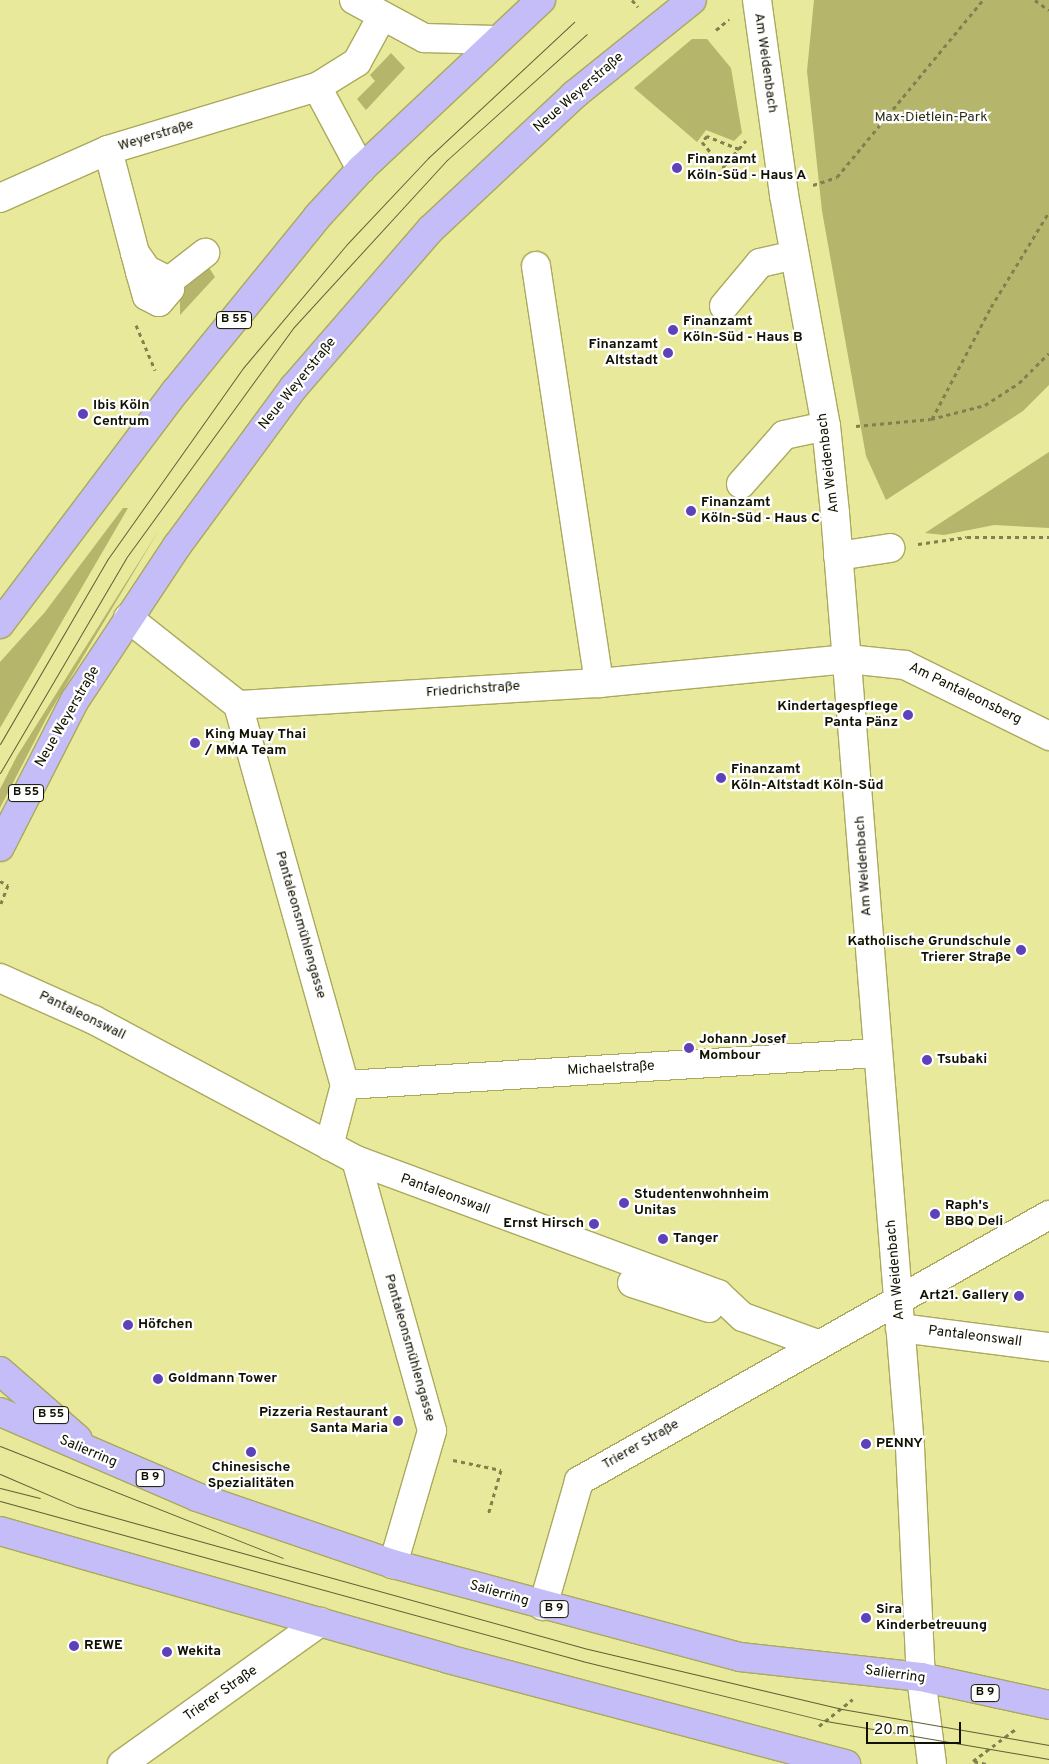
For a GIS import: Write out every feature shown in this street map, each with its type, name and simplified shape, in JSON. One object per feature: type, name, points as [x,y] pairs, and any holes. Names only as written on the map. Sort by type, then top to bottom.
[{"type":"main road","name":"B 55","points":[[0,624],[176,392],[361,168],[495,40],[541,0]]},
{"type":"main road","name":"Neue Weyerstraße","points":[[0,847],[75,700],[128,618],[294,387],[431,229],[574,95],[692,0]]},
{"type":"main road","name":"B 55","points":[[0,1371],[102,1459]]},
{"type":"main road","name":"Salierring","points":[[0,1412],[102,1459],[225,1508],[393,1564],[543,1606],[740,1657],[921,1678],[1049,1705]]},
{"type":"main road","points":[[0,1531],[320,1622],[836,1761]]},
{"type":"street","points":[[354,0],[382,18],[424,38],[495,40]]},
{"type":"street","name":"Am Weidenbach","points":[[757,0],[784,195],[826,427],[848,659],[877,1053],[898,1299],[921,1678],[932,1764]]},
{"type":"street","name":"Weyerstraße","points":[[0,198],[108,150],[317,87],[357,62],[382,18]]},
{"type":"street","points":[[317,87],[361,168]]},
{"type":"street","points":[[108,150],[135,253],[159,299],[205,253]]},
{"type":"street","points":[[724,306],[760,263],[794,255]]},
{"type":"street","points":[[536,266],[599,683]]},
{"type":"street","points":[[741,484],[784,435],[826,427]]},
{"type":"street","points":[[838,556],[890,548]]},
{"type":"street","points":[[128,618],[238,705]]},
{"type":"street","name":"Friedrichstraße","points":[[238,705],[599,683],[848,659]]},
{"type":"street","name":"Am Pantaleonsberg","points":[[848,659],[905,664],[1049,736]]},
{"type":"street","name":"Pantaleonsmühlengasse","points":[[238,705],[345,1086]]},
{"type":"street","name":"Pantaleonswall","points":[[0,978],[94,1020],[356,1160],[415,1184],[718,1294],[743,1317],[817,1344]]},
{"type":"street","name":"Michaelstraße","points":[[345,1086],[877,1053]]},
{"type":"street","points":[[329,1146],[345,1086]]},
{"type":"street","name":"Pantaleonsmühlengasse","points":[[356,1160],[432,1431],[393,1564]]},
{"type":"street","points":[[415,1184],[433,1210],[509,1237]]},
{"type":"street","points":[[817,1344],[1049,1215]]},
{"type":"street","points":[[632,1283],[743,1317]]},
{"type":"street","name":"Pantaleonswall","points":[[900,1328],[1049,1347]]},
{"type":"street","name":"Trierer Straße","points":[[543,1606],[579,1481],[817,1344]]},
{"type":"street","name":"Trierer Straße","points":[[122,1764],[320,1622]]},
{"type":"path","points":[[784,195],[837,177],[982,0]]},
{"type":"path","points":[[1035,0],[1049,10]]},
{"type":"path","points":[[736,153],[723,167],[702,142],[707,136],[739,149]]},
{"type":"path","points":[[931,419],[991,307],[1049,212]]},
{"type":"path","points":[[159,299],[131,301],[148,363],[176,392]]},
{"type":"path","points":[[826,427],[931,419],[985,405],[1019,383],[1049,353]]},
{"type":"path","points":[[890,548],[967,537],[1049,537]]},
{"type":"path","points":[[0,881],[8,885],[0,906]]},
{"type":"path","points":[[426,1453],[501,1470],[488,1514]]},
{"type":"path","points":[[836,1761],[836,1736],[812,1731],[858,1695],[832,1689],[838,1667]]},
{"type":"path","points":[[986,1764],[972,1761],[1020,1726],[1011,1725]]},
{"type":"green space","name":"Max-Dietlein-Park","points":[[814,0],[1049,0],[1049,385],[1023,411],[886,500],[866,456],[822,211],[807,71]]},
{"type":"green space","points":[[692,39],[707,39],[731,68],[742,133],[734,141],[706,130],[697,142],[634,88]]},
{"type":"green space","points":[[391,53],[405,68],[366,110],[357,99],[375,81],[370,75]]},
{"type":"green space","points":[[206,263],[215,277],[180,315],[180,290]]},
{"type":"green space","points":[[1049,452],[1049,528],[994,525],[944,535],[925,533]]},
{"type":"green space","points":[[123,508],[128,508],[0,728],[0,662],[45,612]]},
{"type":"green space","points":[[159,530],[47,717],[0,808],[0,789],[17,756]]},
{"type":"tram line","points":[[0,744],[107,560],[243,368],[348,243],[428,158],[574,22]]},
{"type":"tram line","points":[[0,773],[126,558],[293,328],[447,160],[587,34]]},
{"type":"tram line","points":[[0,1446],[283,1558]]},
{"type":"tram line","points":[[0,1474],[77,1507],[588,1649],[842,1709],[1049,1745]]},
{"type":"tram line","points":[[0,1488],[40,1498]]},
{"type":"tram line","points":[[0,1501],[582,1661],[826,1721],[1049,1759]]},
{"type":"place","name":"Finanzamt Köln-Süd - Haus A","points":[[677,168]]},
{"type":"place","name":"Finanzamt Köln-Süd - Haus B","points":[[673,330]]},
{"type":"place","name":"Finanzamt Altstadt","points":[[668,353]]},
{"type":"place","name":"Ibis Köln Centrum","points":[[83,414]]},
{"type":"place","name":"Finanzamt Köln-Süd - Haus C","points":[[691,511]]},
{"type":"place","name":"Kindertagespflege Panta Pänz","points":[[908,715]]},
{"type":"place","name":"King Muay Thai / MMA Team","points":[[195,743]]},
{"type":"place","name":"Finanzamt Köln-Altstadt Köln-Süd","points":[[721,778]]},
{"type":"place","name":"Katholische Grundschule Trierer Straße","points":[[1021,950]]},
{"type":"place","name":"Johann Josef Mombour","points":[[689,1048]]},
{"type":"place","name":"Tsubaki","points":[[927,1060]]},
{"type":"place","name":"Studentenwohnheim Unitas","points":[[624,1203]]},
{"type":"place","name":"Raph's BBQ Deli","points":[[935,1214]]},
{"type":"place","name":"Ernst Hirsch","points":[[594,1224]]},
{"type":"place","name":"Tanger","points":[[663,1239]]},
{"type":"place","name":"Art21. Gallery","points":[[1019,1296]]},
{"type":"place","name":"Höfchen","points":[[128,1325]]},
{"type":"place","name":"Goldmann Tower","points":[[158,1379]]},
{"type":"place","name":"Pizzeria Restaurant Santa Maria","points":[[398,1421]]},
{"type":"place","name":"PENNY","points":[[866,1444]]},
{"type":"place","name":"Chinesische Spezialitäten","points":[[251,1452]]},
{"type":"place","name":"Sira Kinderbetreuung","points":[[866,1618]]},
{"type":"place","name":"REWE","points":[[74,1646]]},
{"type":"place","name":"Wekita","points":[[167,1652]]}]
